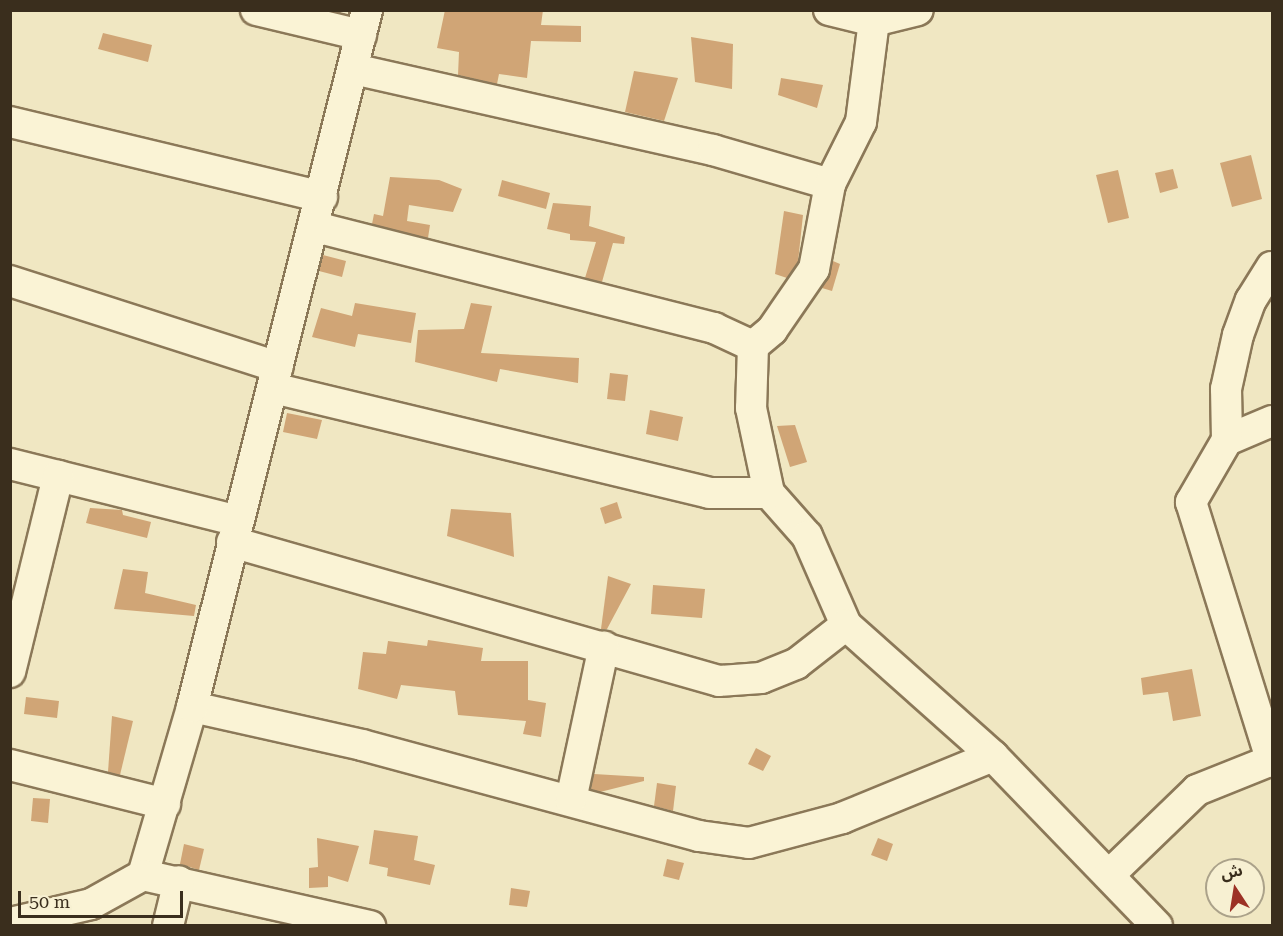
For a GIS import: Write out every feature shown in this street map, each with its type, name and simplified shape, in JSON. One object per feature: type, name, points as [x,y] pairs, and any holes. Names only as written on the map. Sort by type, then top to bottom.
[{"type":"street","points":[[143,875],[192,707],[315,226],[364,23],[256,10]]},
{"type":"street","points":[[829,10],[874,21],[918,10]]},
{"type":"street","points":[[874,21],[861,123],[830,184],[814,269],[772,330],[753,346],[751,408],[769,493],[807,536],[846,625],[993,756],[1157,926]]},
{"type":"street","points":[[353,69],[713,150],[830,184]]},
{"type":"street","points":[[10,122],[322,197]]},
{"type":"street","points":[[315,226],[703,325],[753,346]]},
{"type":"street","points":[[1108,875],[1172,808],[1197,790],[1272,761],[1191,502],[1227,440],[1226,389],[1238,335],[1251,300],[1272,267]]},
{"type":"street","points":[[10,281],[275,378],[709,493],[769,493]]},
{"type":"street","points":[[1227,440],[1272,421]]},
{"type":"street","points":[[10,464],[58,476],[719,681],[761,678],[796,664],[846,625]]},
{"type":"street","points":[[10,672],[58,476]]},
{"type":"street","points":[[571,800],[603,646]]},
{"type":"street","points":[[192,707],[571,800],[699,836],[749,843],[842,818],[993,756]]},
{"type":"street","points":[[10,765],[165,804]]},
{"type":"street","points":[[10,923],[91,904],[143,875],[179,881],[370,926]]},
{"type":"street","points":[[168,926],[179,881]]},
{"type":"building","points":[[445,10],[543,10],[541,25],[581,26],[581,42],[531,41],[527,78],[499,74],[497,84],[458,75],[459,52],[437,48]]},
{"type":"building","points":[[103,33],[152,45],[148,62],[98,49]]},
{"type":"building","points":[[691,37],[733,44],[732,89],[695,82]]},
{"type":"building","points":[[634,71],[678,78],[664,121],[625,112]]},
{"type":"building","points":[[781,78],[823,85],[817,108],[778,95]]},
{"type":"building","points":[[1251,155],[1262,199],[1232,207],[1220,163]]},
{"type":"building","points":[[1173,169],[1178,188],[1160,193],[1155,173]]},
{"type":"building","points":[[1118,170],[1129,218],[1108,223],[1096,175]]},
{"type":"building","points":[[390,177],[439,180],[462,189],[453,212],[409,205],[407,221],[430,225],[428,238],[372,224],[374,214],[383,216]]},
{"type":"building","points":[[502,180],[550,193],[546,209],[498,196]]},
{"type":"building","points":[[553,203],[591,206],[589,226],[625,237],[624,244],[613,243],[602,282],[585,278],[596,242],[570,240],[570,234],[547,229]]},
{"type":"building","points":[[784,211],[803,215],[798,262],[787,278],[775,274]]},
{"type":"building","points":[[323,255],[346,261],[342,277],[319,271]]},
{"type":"building","points":[[833,261],[840,264],[832,291],[822,288]]},
{"type":"building","points":[[355,303],[416,313],[411,343],[358,334],[355,347],[312,337],[321,308],[352,316]]},
{"type":"building","points":[[471,303],[492,306],[481,353],[579,358],[578,383],[500,369],[497,382],[415,362],[418,330],[464,329]]},
{"type":"building","points":[[610,373],[628,375],[625,401],[607,399]]},
{"type":"building","points":[[650,410],[683,417],[678,441],[646,434]]},
{"type":"building","points":[[287,413],[322,420],[317,439],[283,432]]},
{"type":"building","points":[[795,425],[807,462],[790,467],[777,426]]},
{"type":"building","points":[[617,502],[622,518],[605,524],[600,508]]},
{"type":"building","points":[[90,508],[122,510],[123,515],[151,522],[147,538],[86,523]]},
{"type":"building","points":[[451,509],[511,513],[514,557],[447,536]]},
{"type":"building","points":[[123,569],[148,572],[145,593],[196,605],[194,616],[114,609]]},
{"type":"building","points":[[608,576],[631,584],[607,629],[601,629]]},
{"type":"building","points":[[653,585],[705,589],[702,618],[651,614]]},
{"type":"building","points":[[428,640],[483,648],[481,661],[528,661],[528,700],[546,703],[541,737],[523,734],[526,721],[458,715],[455,691],[401,685],[397,699],[358,689],[363,652],[386,654],[388,641],[427,646]]},
{"type":"building","points":[[1192,669],[1201,716],[1173,721],[1168,692],[1143,695],[1141,678]]},
{"type":"building","points":[[26,697],[59,701],[57,718],[24,714]]},
{"type":"building","points":[[112,716],[133,721],[120,775],[108,772]]},
{"type":"building","points":[[756,748],[771,756],[763,771],[748,764]]},
{"type":"building","points":[[594,774],[644,777],[644,781],[600,792],[591,789]]},
{"type":"building","points":[[657,783],[676,786],[673,811],[654,806]]},
{"type":"building","points":[[33,798],[50,799],[48,823],[31,821]]},
{"type":"building","points":[[374,830],[418,836],[414,860],[435,865],[430,885],[387,876],[388,868],[369,864]]},
{"type":"building","points":[[317,838],[359,846],[348,882],[328,876],[328,887],[309,888],[309,868],[318,867]]},
{"type":"building","points":[[878,838],[893,844],[887,861],[871,855]]},
{"type":"building","points":[[184,844],[204,849],[199,870],[180,864]]},
{"type":"building","points":[[667,859],[684,863],[679,880],[663,876]]},
{"type":"building","points":[[511,888],[530,891],[527,907],[509,905]]}]
